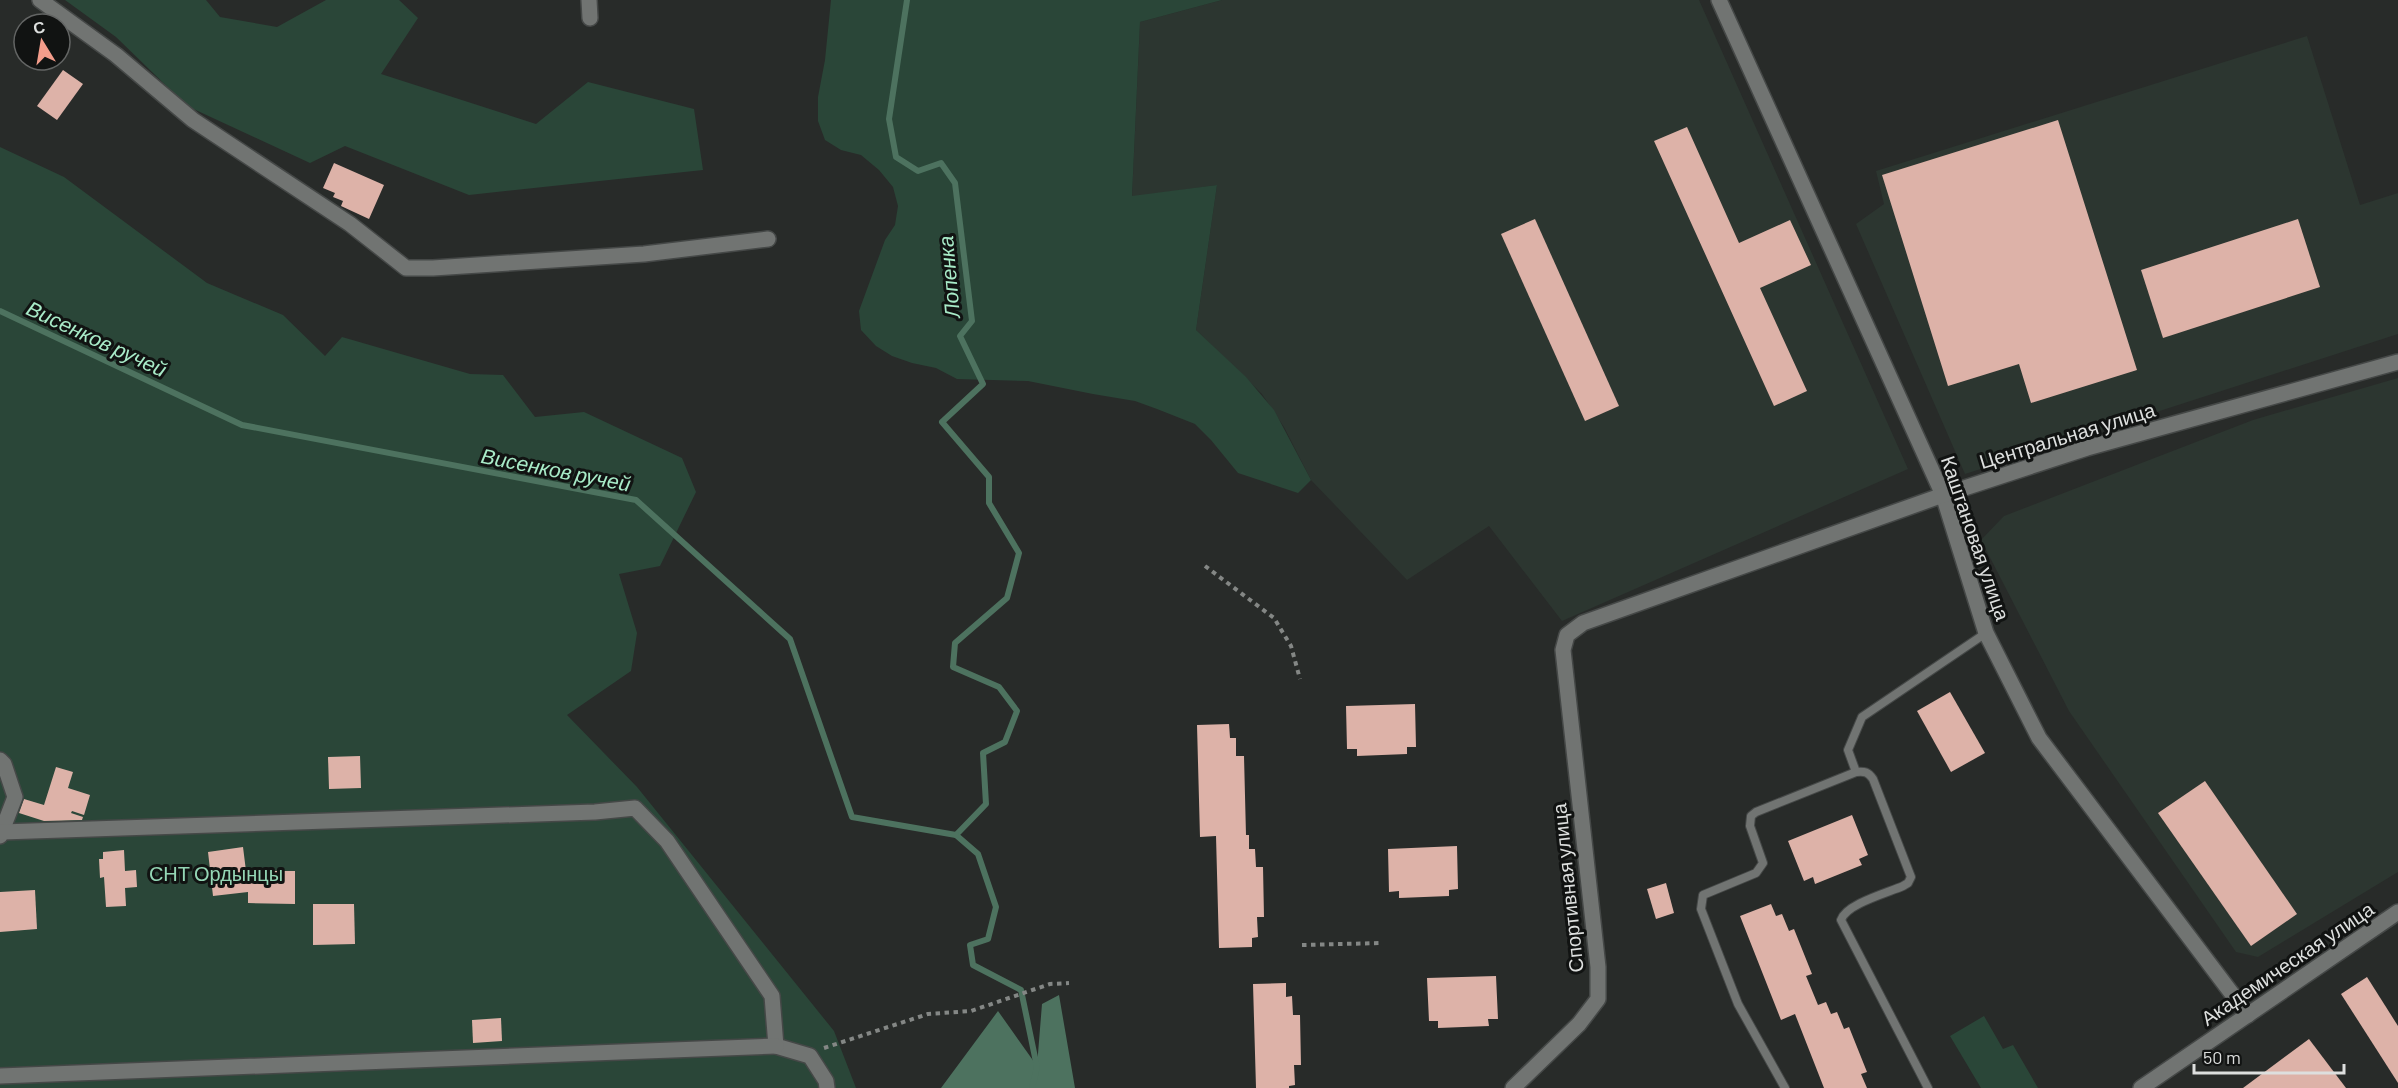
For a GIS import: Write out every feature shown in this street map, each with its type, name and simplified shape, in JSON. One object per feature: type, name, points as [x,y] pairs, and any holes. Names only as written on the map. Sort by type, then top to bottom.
[{"type":"street","points":[[40,0],[116,55],[193,120],[350,224],[406,268],[644,254],[768,239]]},
{"type":"street","points":[[588,0],[590,18]]},
{"type":"street","name":"Каштановая улица","points":[[1719,0],[1943,495],[1986,633],[2039,738],[2248,1015]]},
{"type":"street","name":"Центральная улица","points":[[1563,650],[1567,634],[1583,623],[1943,495],[2087,448],[2398,362]]},
{"type":"street","name":"Спортивная улица","points":[[1513,1088],[1579,1024],[1598,999],[1598,967],[1563,650]]},
{"type":"street","points":[[0,760],[4,764],[15,797],[1,834],[595,812],[635,808],[667,840],[772,996],[776,1046]]},
{"type":"street","name":"Академическая улица","points":[[2141,1088],[2398,912]]},
{"type":"street","points":[[0,1076],[776,1046],[810,1056],[826,1081],[827,1088]]},
{"type":"lane","points":[[1856,772],[1848,750],[1862,717],[1986,633]]},
{"type":"lane","points":[[1785,1088],[1738,1004],[1700,902],[1703,895],[1709,891],[1761,869],[1763,863],[1750,826],[1750,816],[1863,771],[1873,779],[1911,877],[1903,886],[1851,908],[1843,914],[1841,920],[1928,1088]]},
{"type":"path","points":[[1205,566],[1274,618],[1292,646],[1300,678]]},
{"type":"path","points":[[1302,945],[1381,943]]},
{"type":"path","points":[[817,1050],[928,1014],[971,1011],[1050,984],[1069,983]]},
{"type":"shaded area","points":[[1222,0],[1699,0],[1908,469],[1562,621],[1489,526],[1407,580],[1311,480],[1284,427],[1262,394],[1196,330],[1217,185],[1132,197],[1140,22]]},
{"type":"shaded area","points":[[2307,36],[2360,205],[2398,193],[2398,334],[1965,474],[1856,224],[1884,204],[1876,171]]},
{"type":"shaded area","points":[[2398,378],[2398,872],[2258,957],[2236,952],[2069,711],[1981,540],[2004,516],[2253,420]]},
{"type":"shaded area","points":[[1059,995],[1075,1088],[941,1088],[998,1011],[1037,1066],[1042,1004]]},
{"type":"green space","points":[[65,0],[206,0],[220,17],[277,27],[326,0],[399,0],[418,18],[381,74],[536,124],[588,82],[694,109],[703,170],[469,195],[345,146],[310,163],[187,106],[116,37]]},
{"type":"green space","points":[[831,0],[1222,0],[1140,22],[1132,196],[1217,185],[1196,330],[1246,377],[1274,410],[1311,480],[1298,493],[1238,473],[1195,424],[1135,401],[1028,381],[957,379],[936,368],[892,356],[876,346],[861,330],[859,311],[885,240],[895,225],[898,206],[893,187],[879,170],[861,155],[841,150],[825,140],[818,121],[818,97],[825,60]]},
{"type":"green space","name":"СНТ Ордынцы","points":[[0,147],[64,177],[207,283],[283,315],[325,356],[342,337],[470,374],[503,375],[535,417],[584,412],[682,458],[696,492],[660,566],[619,574],[637,633],[631,671],[567,715],[637,787],[834,1031],[856,1088],[0,1088]]},
{"type":"green space","points":[[1984,1016],[2003,1049],[2013,1045],[2038,1088],[1981,1088],[1950,1036]]},
{"type":"building","points":[[62,72],[66,72],[83,84],[57,120],[37,106]]},
{"type":"building","points":[[2058,120],[2137,370],[2031,403],[2019,364],[1948,386],[1882,175]]},
{"type":"building","points":[[1687,127],[1739,243],[1790,220],[1811,265],[1760,288],[1807,391],[1774,406],[1654,141]]},
{"type":"building","points":[[334,163],[384,185],[369,219],[341,206],[343,201],[333,197],[335,193],[323,188]]},
{"type":"building","points":[[1535,219],[1619,406],[1585,421],[1501,234]]},
{"type":"building","points":[[2298,219],[2320,287],[2163,338],[2141,270]]},
{"type":"building","points":[[1950,692],[1985,753],[1951,772],[1917,711]]},
{"type":"building","points":[[1415,704],[1416,747],[1407,747],[1407,754],[1357,756],[1357,749],[1347,749],[1346,706]]},
{"type":"building","points":[[1229,724],[1230,738],[1236,738],[1236,756],[1244,756],[1246,835],[1249,835],[1249,849],[1255,849],[1256,867],[1263,867],[1264,917],[1257,917],[1258,937],[1252,938],[1252,947],[1219,948],[1216,836],[1200,837],[1197,725]]},
{"type":"building","points":[[360,756],[361,788],[329,789],[328,757]]},
{"type":"building","points":[[56,767],[73,772],[68,788],[90,795],[84,815],[72,811],[71,813],[83,817],[82,820],[44,821],[19,813],[24,799],[44,805]]},
{"type":"building","points":[[2205,781],[2297,914],[2251,946],[2158,813]]},
{"type":"building","points":[[1852,815],[1868,855],[1859,859],[1862,865],[1815,884],[1813,877],[1804,881],[1788,841]]},
{"type":"building","points":[[1457,846],[1458,889],[1449,890],[1449,896],[1399,898],[1399,891],[1389,892],[1388,849]]},
{"type":"building","points":[[243,847],[246,871],[295,871],[295,904],[248,903],[248,892],[213,896],[208,852]]},
{"type":"building","points":[[124,850],[125,871],[136,870],[137,887],[125,888],[126,906],[106,907],[104,877],[100,878],[99,859],[103,859],[103,852]]},
{"type":"building","points":[[1666,883],[1674,913],[1656,919],[1647,889]]},
{"type":"building","points":[[35,890],[37,929],[0,932],[0,892]]},
{"type":"building","points":[[313,904],[354,904],[355,944],[313,945]]},
{"type":"building","points":[[1771,904],[1776,916],[1782,914],[1789,931],[1794,929],[1812,974],[1806,976],[1818,1005],[1826,1002],[1831,1014],[1837,1012],[1844,1029],[1849,1027],[1867,1072],[1861,1074],[1867,1088],[1824,1088],[1795,1014],[1781,1020],[1740,916]]},
{"type":"building","points":[[1496,976],[1498,1019],[1488,1019],[1489,1026],[1438,1028],[1438,1021],[1429,1021],[1427,978]]},
{"type":"building","points":[[2367,977],[2398,1026],[2398,1083],[2341,994]]},
{"type":"building","points":[[1286,983],[1286,997],[1292,996],[1293,1015],[1300,1015],[1301,1065],[1294,1065],[1295,1085],[1289,1088],[1256,1088],[1253,984]]},
{"type":"building","points":[[501,1018],[502,1041],[473,1043],[472,1020]]},
{"type":"building","points":[[2309,1039],[2346,1088],[2243,1088]]},
{"type":"waterway","name":"Лопенка","points":[[907,0],[889,119],[896,157],[918,171],[941,163],[955,183],[972,321],[960,336],[983,384],[942,422],[989,477],[989,503],[1019,553],[1007,598],[955,643],[953,667],[999,687],[1017,711],[1005,742],[983,753],[986,804],[956,835],[978,854],[996,907],[988,939],[970,945],[973,965],[1021,990],[1037,1067],[1032,1088]]},
{"type":"waterway","name":"Висенков ручей","points":[[0,311],[242,425],[636,500],[790,639],[852,817],[956,835]]}]
